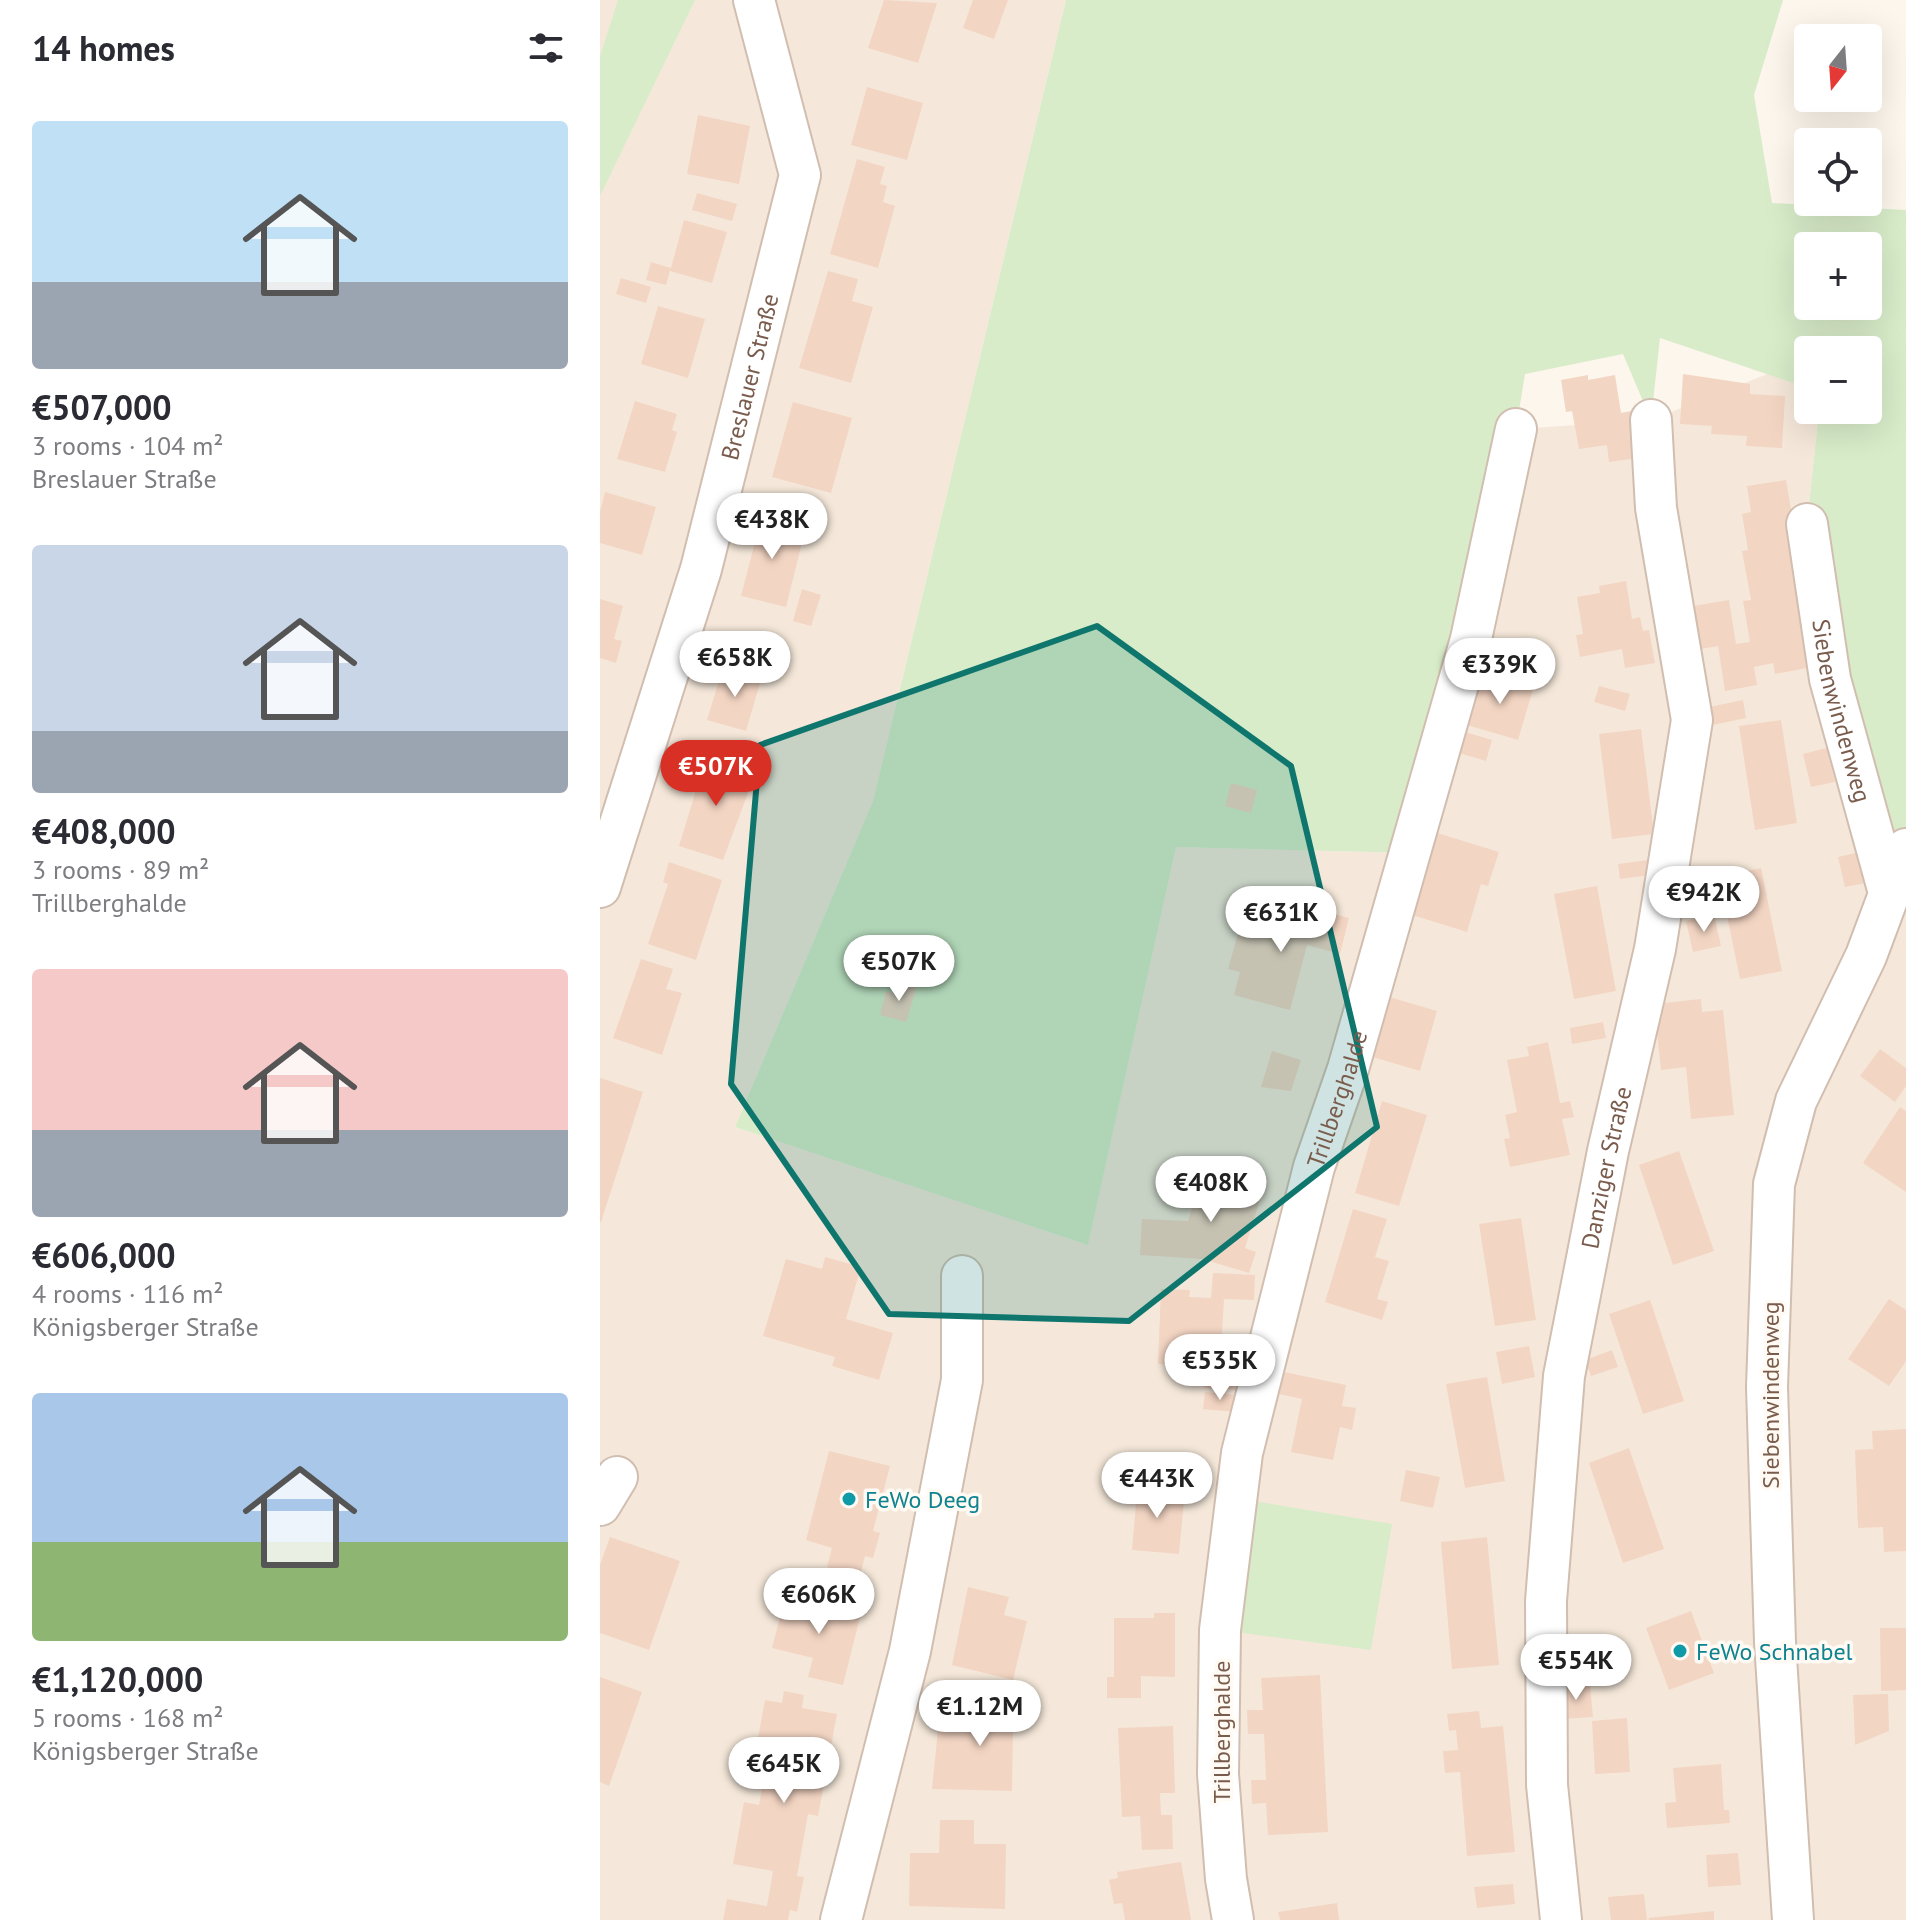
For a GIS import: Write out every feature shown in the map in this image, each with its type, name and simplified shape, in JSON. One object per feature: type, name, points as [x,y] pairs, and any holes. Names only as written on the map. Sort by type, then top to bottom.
[{"type":"street","name":"Breslauer Straße","points":[[600,887],[701,569],[800,175],[754,0]]},
{"type":"street","name":"Danziger Straße","points":[[1561,1920],[1547,1785],[1546,1601],[1564,1376],[1608,1151],[1655,949],[1692,720],[1656,508],[1651,420]]},
{"type":"street","name":"Trillberghalde","points":[[1233,1920],[1226,1879],[1218,1774],[1220,1630],[1242,1453],[1314,1167],[1348,1069],[1471,639],[1516,429]]},
{"type":"street","name":"Siebenwindenweg","points":[[1807,524],[1830,679],[1889,893]]},
{"type":"street","name":"Siebenwindenweg","points":[[1793,1920],[1775,1642],[1767,1387],[1774,1184],[1796,1101],[1866,956],[1906,849]]},
{"type":"street","points":[[841,1920],[910,1651],[959,1395],[962,1276]]},
{"type":"highlighted area","points":[[1097,626],[1291,766],[1377,1127],[1129,1321],[889,1314],[731,1084],[760,745]]},
{"type":"shaded area","points":[[600,0],[1066,0],[873,801],[735,1127],[1088,1245],[1176,847],[1411,853],[1516,429],[1651,420],[1794,364],[1794,424],[1818,424],[1807,524],[1906,849],[1906,1920],[600,1920]]},
{"type":"green space","points":[[618,0],[695,0],[600,196],[600,56]]},
{"type":"green space","points":[[1066,0],[1783,0],[1754,95],[1772,203],[1794,204],[1794,216],[1882,216],[1882,209],[1906,210],[1906,849],[1889,893],[1807,524],[1818,424],[1882,424],[1882,336],[1794,336],[1794,383],[1660,338],[1651,420],[1623,354],[1525,374],[1516,429],[1411,853],[1176,847],[1088,1245],[735,1127],[873,801]]},
{"type":"green space","points":[[1236,1498],[1392,1524],[1371,1650],[1220,1630]]},
{"type":"building","points":[[884,0],[937,3],[918,63],[868,48]]},
{"type":"building","points":[[973,0],[1008,0],[994,39],[963,28]]},
{"type":"building","points":[[867,87],[923,103],[907,160],[851,145]]},
{"type":"building","points":[[698,115],[750,126],[739,184],[687,174]]},
{"type":"building","points":[[857,159],[885,167],[880,184],[887,186],[883,202],[895,206],[878,268],[830,254]]},
{"type":"building","points":[[697,193],[737,204],[732,221],[692,210]]},
{"type":"building","points":[[684,220],[727,232],[712,283],[670,271],[666,285],[646,280],[651,262],[671,268]]},
{"type":"building","points":[[828,271],[858,279],[852,301],[873,307],[851,383],[799,368]]},
{"type":"building","points":[[621,278],[651,287],[646,303],[616,294]]},
{"type":"building","points":[[658,306],[705,319],[688,378],[641,364]]},
{"type":"building","points":[[1683,374],[1750,384],[1750,394],[1785,396],[1782,448],[1746,446],[1747,436],[1711,434],[1712,426],[1680,424]]},
{"type":"building","points":[[1588,375],[1588,380],[1615,375],[1621,413],[1637,410],[1646,457],[1609,462],[1607,445],[1579,449],[1572,411],[1566,412],[1561,380]]},
{"type":"building","points":[[635,401],[677,414],[672,430],[677,432],[665,472],[617,459]]},
{"type":"building","points":[[793,402],[852,418],[831,493],[772,477]]},
{"type":"building","points":[[1786,480],[1818,666],[1775,674],[1773,663],[1754,667],[1757,685],[1725,691],[1718,646],[1701,649],[1693,606],[1729,600],[1736,644],[1750,642],[1743,601],[1751,600],[1742,551],[1748,550],[1742,514],[1751,512],[1747,486]]},
{"type":"building","points":[[605,492],[656,507],[642,555],[600,543],[600,512]]},
{"type":"building","points":[[763,511],[793,518],[788,539],[802,543],[786,607],[741,596]]},
{"type":"building","points":[[1626,581],[1632,619],[1640,617],[1643,631],[1649,630],[1655,663],[1625,668],[1622,649],[1580,657],[1576,635],[1583,634],[1577,597],[1600,593],[1599,586]]},
{"type":"building","points":[[802,589],[821,595],[811,626],[793,621]]},
{"type":"building","points":[[600,599],[623,606],[614,639],[622,641],[616,663],[600,658]]},
{"type":"building","points":[[742,667],[763,673],[746,731],[707,720],[721,674],[739,680]]},
{"type":"building","points":[[1483,671],[1534,686],[1518,740],[1467,725]]},
{"type":"building","points":[[1599,686],[1630,694],[1625,711],[1594,702]]},
{"type":"building","points":[[1743,700],[1746,718],[1713,725],[1709,707]]},
{"type":"building","points":[[1781,720],[1797,823],[1755,830],[1739,726]]},
{"type":"building","points":[[1641,729],[1654,834],[1612,839],[1599,734]]},
{"type":"building","points":[[1465,732],[1492,740],[1486,761],[1459,753]]},
{"type":"building","points":[[1827,748],[1835,782],[1811,787],[1803,754]]},
{"type":"building","points":[[707,754],[755,774],[723,860],[679,846]]},
{"type":"building","points":[[1231,783],[1257,790],[1251,813],[1225,806]]},
{"type":"building","points":[[1431,831],[1499,852],[1488,886],[1481,884],[1467,932],[1406,913]]},
{"type":"building","points":[[1864,851],[1871,882],[1845,887],[1838,857]]},
{"type":"building","points":[[1648,860],[1650,875],[1620,879],[1618,864]]},
{"type":"building","points":[[669,862],[722,880],[696,960],[648,944],[668,884],[663,882]]},
{"type":"building","points":[[1761,868],[1782,971],[1740,979],[1719,877]]},
{"type":"building","points":[[1597,886],[1616,991],[1574,999],[1554,894]]},
{"type":"building","points":[[1304,906],[1349,918],[1340,954],[1307,945],[1290,1010],[1234,995],[1240,972],[1228,969],[1243,916],[1297,930]]},
{"type":"building","points":[[1714,915],[1721,946],[1693,952],[1686,921]]},
{"type":"building","points":[[641,959],[673,969],[666,989],[682,993],[662,1055],[613,1038]]},
{"type":"building","points":[[902,982],[917,986],[906,1022],[880,1015],[886,991],[898,994]]},
{"type":"building","points":[[1386,996],[1437,1011],[1420,1071],[1369,1056]]},
{"type":"building","points":[[1701,999],[1702,1012],[1723,1010],[1734,1115],[1691,1119],[1686,1067],[1661,1070],[1654,1004]]},
{"type":"building","points":[[1603,1022],[1606,1038],[1572,1044],[1570,1028]]},
{"type":"building","points":[[1548,1042],[1560,1103],[1570,1101],[1574,1117],[1562,1119],[1570,1155],[1510,1167],[1504,1139],[1510,1138],[1505,1115],[1517,1112],[1507,1060],[1529,1056],[1527,1047]]},
{"type":"building","points":[[1880,1049],[1906,1068],[1906,1086],[1895,1102],[1860,1076]]},
{"type":"building","points":[[1272,1051],[1301,1060],[1291,1091],[1261,1087]]},
{"type":"building","points":[[600,1078],[643,1092],[601,1222],[600,1222]]},
{"type":"building","points":[[1382,1101],[1427,1115],[1399,1206],[1355,1193]]},
{"type":"building","points":[[1900,1107],[1906,1111],[1906,1192],[1863,1163]]},
{"type":"building","points":[[1679,1151],[1714,1251],[1673,1265],[1639,1165]]},
{"type":"building","points":[[1243,1170],[1267,1177],[1245,1248],[1256,1252],[1249,1273],[1202,1259],[1140,1255],[1142,1219],[1188,1221],[1204,1171],[1239,1182]]},
{"type":"building","points":[[1353,1209],[1387,1219],[1375,1257],[1389,1261],[1377,1299],[1388,1302],[1382,1320],[1325,1302]]},
{"type":"building","points":[[1521,1218],[1536,1320],[1495,1326],[1479,1224]]},
{"type":"building","points":[[825,1257],[861,1267],[846,1319],[893,1333],[879,1380],[832,1366],[835,1357],[763,1336],[786,1259],[822,1269]]},
{"type":"building","points":[[1213,1273],[1255,1275],[1254,1300],[1224,1299],[1220,1367],[1239,1369],[1238,1390],[1204,1388],[1206,1367],[1158,1364],[1161,1289],[1190,1290],[1189,1297],[1211,1298]]},
{"type":"building","points":[[1889,1299],[1906,1310],[1906,1361],[1889,1386],[1848,1359]]},
{"type":"building","points":[[1650,1300],[1684,1401],[1643,1414],[1609,1314]]},
{"type":"building","points":[[1529,1346],[1535,1377],[1502,1384],[1496,1352]]},
{"type":"building","points":[[1612,1350],[1618,1367],[1591,1376],[1585,1360]]},
{"type":"building","points":[[1284,1372],[1346,1385],[1342,1406],[1356,1408],[1352,1430],[1340,1427],[1333,1460],[1291,1452],[1302,1399],[1279,1394]]},
{"type":"building","points":[[1487,1377],[1505,1481],[1465,1488],[1446,1384]]},
{"type":"building","points":[[1205,1392],[1236,1395],[1235,1412],[1203,1409]]},
{"type":"building","points":[[1906,1429],[1906,1551],[1884,1552],[1883,1527],[1858,1528],[1855,1450],[1873,1449],[1872,1431]]},
{"type":"building","points":[[1629,1448],[1664,1549],[1623,1563],[1589,1463]]},
{"type":"building","name":"FeWo Deeg","points":[[829,1451],[890,1466],[873,1531],[880,1533],[873,1558],[865,1556],[860,1576],[827,1567],[832,1548],[806,1540]]},
{"type":"building","points":[[1406,1470],[1440,1477],[1433,1508],[1400,1501]]},
{"type":"building","points":[[1138,1479],[1155,1481],[1155,1488],[1170,1489],[1169,1499],[1184,1500],[1179,1554],[1132,1550]]},
{"type":"building","points":[[610,1537],[680,1561],[649,1650],[600,1633],[600,1565]]},
{"type":"building","points":[[1487,1537],[1499,1665],[1452,1669],[1441,1542]]},
{"type":"building","points":[[968,1587],[1009,1597],[1004,1615],[1027,1621],[1013,1680],[952,1665]]},
{"type":"building","points":[[786,1594],[834,1611],[837,1600],[863,1605],[843,1685],[808,1677],[813,1658],[772,1648]]},
{"type":"building","name":"FeWo Schnabel","points":[[1691,1611],[1714,1673],[1669,1690],[1646,1628]]},
{"type":"building","points":[[1154,1613],[1175,1613],[1175,1677],[1141,1676],[1141,1698],[1107,1698],[1107,1677],[1114,1677],[1114,1618],[1154,1618]]},
{"type":"building","points":[[1880,1628],[1906,1628],[1906,1690],[1881,1691]]},
{"type":"building","points":[[1320,1675],[1328,1832],[1268,1835],[1266,1803],[1252,1804],[1251,1780],[1266,1780],[1264,1734],[1248,1734],[1247,1710],[1263,1710],[1261,1678]]},
{"type":"building","points":[[600,1677],[642,1692],[609,1786],[600,1782]]},
{"type":"building","points":[[1590,1686],[1593,1717],[1562,1719],[1559,1688]]},
{"type":"building","points":[[784,1691],[804,1695],[802,1708],[837,1714],[818,1816],[808,1814],[797,1876],[804,1877],[797,1912],[790,1910],[788,1920],[723,1920],[727,1899],[767,1906],[773,1871],[733,1864],[744,1802],[759,1805],[765,1773],[790,1778],[794,1756],[756,1749],[765,1700],[782,1703]]},
{"type":"building","points":[[1888,1694],[1889,1731],[1855,1745],[1853,1695]]},
{"type":"building","points":[[968,1700],[1029,1702],[1028,1730],[1013,1729],[1012,1791],[932,1789],[938,1729],[967,1730]]},
{"type":"building","points":[[1479,1711],[1481,1728],[1503,1726],[1515,1852],[1467,1856],[1460,1772],[1445,1773],[1443,1751],[1458,1750],[1456,1730],[1449,1731],[1447,1714]]},
{"type":"building","points":[[1627,1718],[1630,1772],[1595,1774],[1592,1721]]},
{"type":"building","points":[[1173,1726],[1175,1793],[1160,1793],[1161,1815],[1172,1815],[1173,1849],[1142,1850],[1140,1816],[1122,1817],[1118,1728]]},
{"type":"building","points":[[1721,1764],[1724,1810],[1729,1810],[1730,1823],[1667,1828],[1665,1803],[1676,1802],[1673,1768]]},
{"type":"building","points":[[940,1820],[974,1820],[974,1844],[1006,1844],[1005,1909],[909,1906],[910,1853],[939,1853]]},
{"type":"building","points":[[1738,1853],[1741,1885],[1708,1887],[1706,1855]]},
{"type":"building","points":[[1181,1862],[1191,1920],[1125,1920],[1122,1903],[1114,1904],[1109,1880],[1118,1878],[1117,1872]]},
{"type":"building","points":[[1513,1884],[1515,1904],[1477,1908],[1474,1887]]},
{"type":"building","points":[[1644,1894],[1647,1920],[1611,1920],[1608,1897]]},
{"type":"building","points":[[1337,1903],[1339,1920],[1280,1920],[1278,1912]]},
{"type":"building","points":[[1714,1911],[1714,1920],[1648,1918]]},
{"type":"place","name":"FeWo Deeg","points":[[849,1499]]},
{"type":"place","name":"FeWo Schnabel","points":[[1680,1651]]}]
